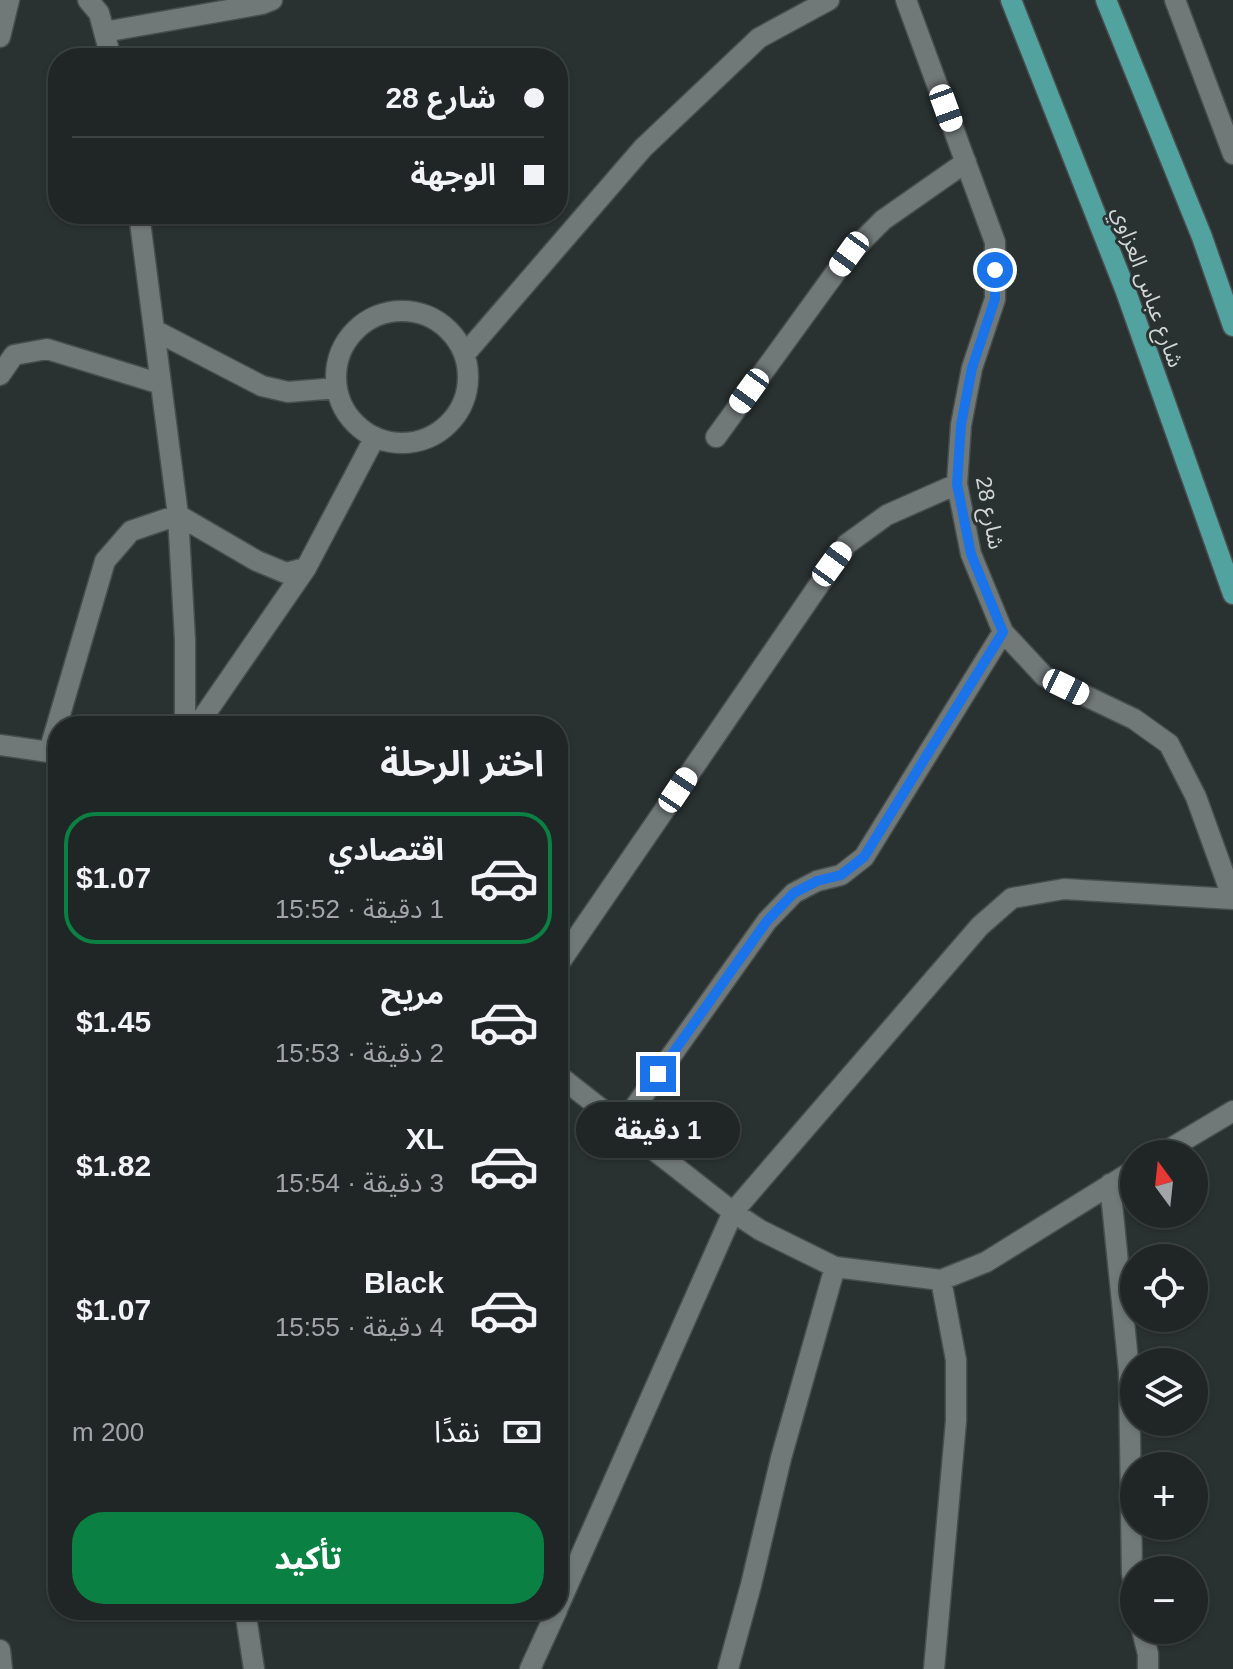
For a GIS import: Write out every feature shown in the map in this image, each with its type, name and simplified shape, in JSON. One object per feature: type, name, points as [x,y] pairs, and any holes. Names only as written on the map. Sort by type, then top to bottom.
[{"type":"main road","name":"شارع عباس العزاوي","points":[[1011,0],[1125,289],[1233,594]]},
{"type":"main road","points":[[1106,0],[1202,237],[1233,326]]},
{"type":"street","points":[[0,37],[9,0]]},
{"type":"street","points":[[88,0],[99,13],[108,48]]},
{"type":"street","points":[[104,32],[272,0]]},
{"type":"street","points":[[465,354],[643,148],[759,38],[829,0]]},
{"type":"street","name":"شارع 28","points":[[906,0],[995,242],[995,299],[972,368],[961,425],[957,484],[971,554],[1003,632],[1044,676],[1134,719],[1169,744],[1196,797],[1233,899]]},
{"type":"street","points":[[1175,0],[1233,154]]},
{"type":"street","points":[[716,437],[849,254],[883,220],[966,162]]},
{"type":"street","points":[[140,224],[178,515],[185,640],[185,716]]},
{"type":"street","points":[[398,310],[421,313],[442,323],[454,334],[465,354],[469,375],[465,398],[454,418],[437,433],[420,441],[397,443],[375,437],[359,427],[345,409],[337,388],[337,365],[345,344],[359,326],[376,316],[398,310]]},
{"type":"street","points":[[154,330],[262,386],[288,392],[337,388]]},
{"type":"street","points":[[0,375],[14,355],[47,349],[161,384]]},
{"type":"street","points":[[204,716],[306,568],[375,437]]},
{"type":"street","points":[[568,950],[847,544],[887,515],[957,484]]},
{"type":"street","points":[[63,716],[105,561],[131,531],[178,515],[257,561],[286,573],[306,568]]},
{"type":"street","points":[[622,1125],[767,921],[794,893],[817,881],[841,875],[864,857],[1003,632]]},
{"type":"street","points":[[0,745],[48,750]]},
{"type":"street","points":[[568,1583],[733,1212],[980,926],[1012,898],[1064,889],[1233,899]]},
{"type":"street","points":[[568,1083],[733,1212],[760,1230],[835,1267],[941,1280],[986,1262],[1120,1178]]},
{"type":"street","points":[[1184,1140],[1233,1111]]},
{"type":"street","points":[[1110,1184],[1129,1371],[1132,1556]]},
{"type":"street","points":[[728,1669],[781,1458],[835,1267]]},
{"type":"street","points":[[934,1669],[956,1421],[956,1360],[941,1280]]},
{"type":"street","points":[[247,1620],[254,1669]]},
{"type":"street","points":[[530,1669],[552,1620]]},
{"type":"street","points":[[1146,1644],[1148,1669]]},
{"type":"street","points":[[0,1650],[2,1669]]},
{"type":"route","points":[[658,1074],[767,921],[794,893],[817,881],[841,875],[864,857],[1003,632],[971,554],[957,484],[961,425],[972,368],[995,299],[995,270]]}]
